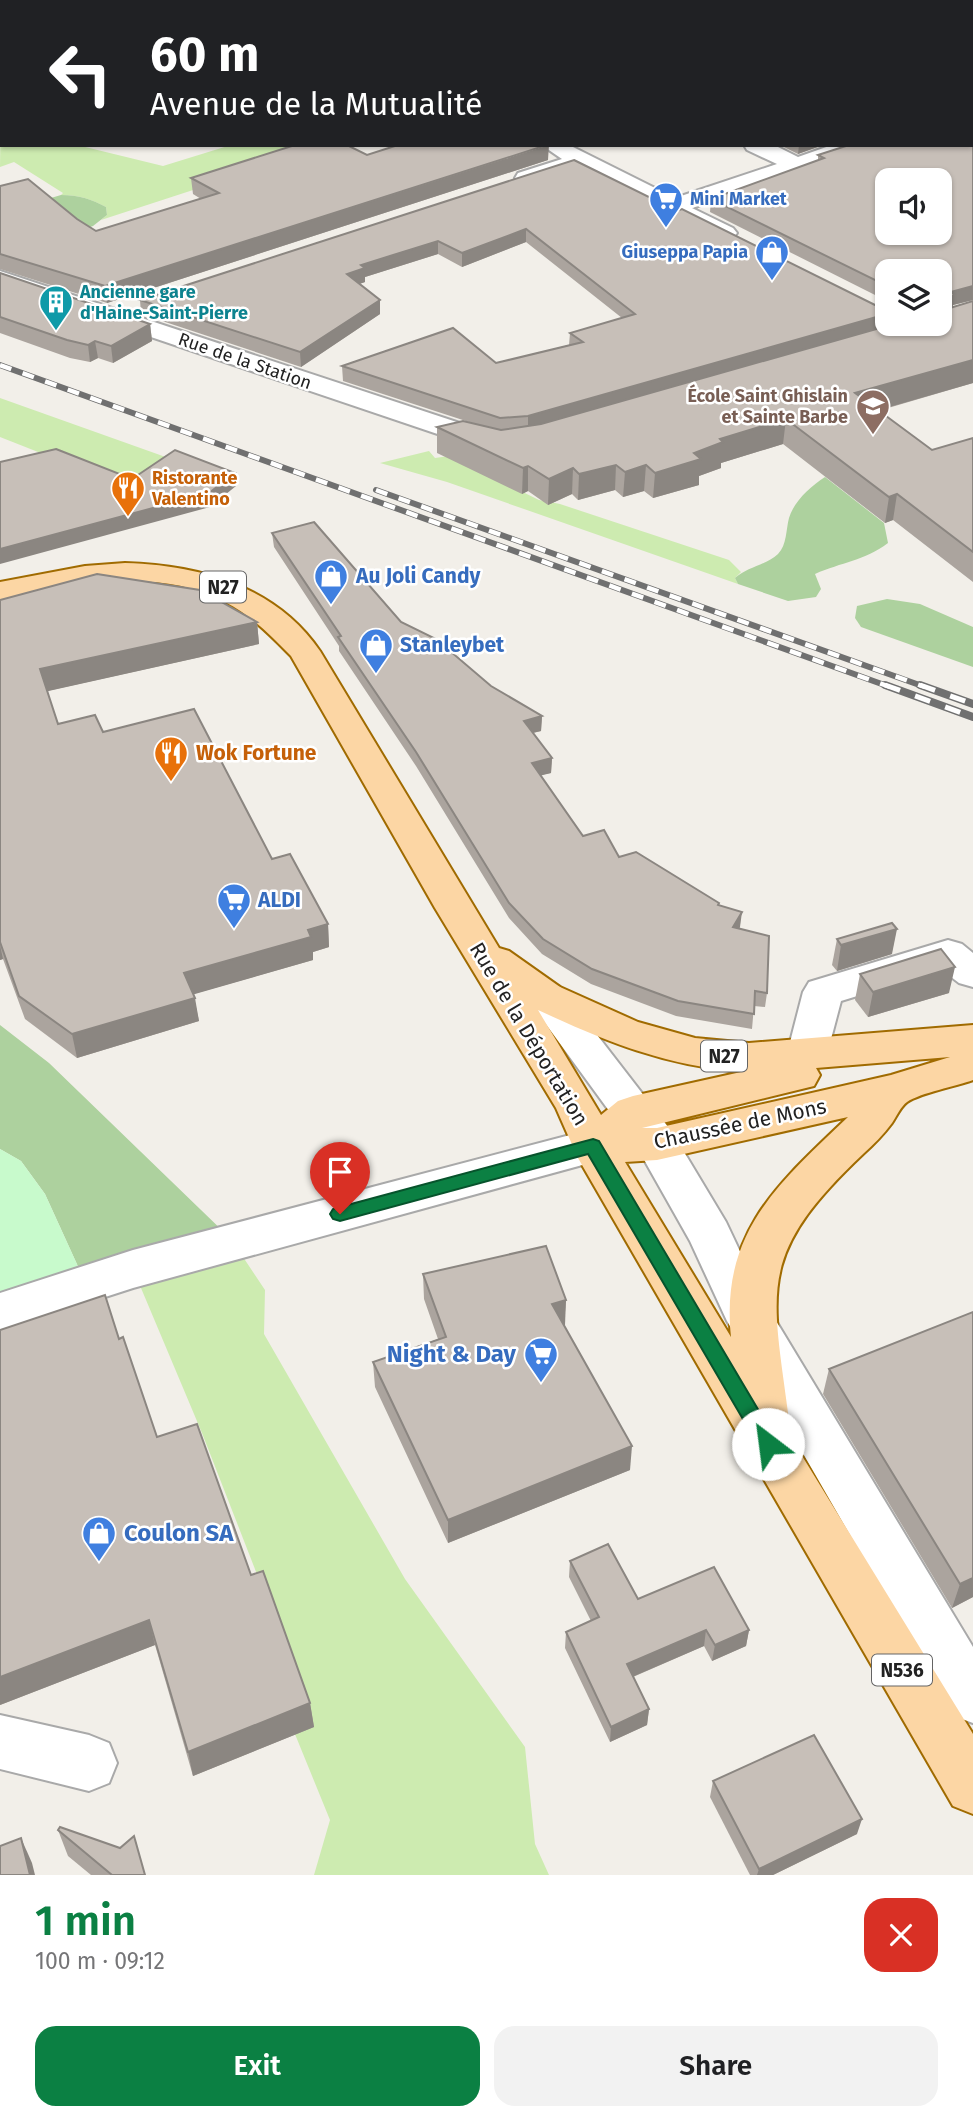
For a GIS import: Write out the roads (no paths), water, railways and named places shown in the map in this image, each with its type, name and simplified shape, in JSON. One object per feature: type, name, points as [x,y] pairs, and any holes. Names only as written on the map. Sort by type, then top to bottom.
[{"type":"main road","name":"Rue de la Déportation","points":[[0,591],[69,578],[145,572],[200,580],[246,598],[271,616],[304,651],[481,952],[576,1105],[593,1146],[973,1786]]},
{"type":"main road","name":"Chaussée de Mons","points":[[481,952],[546,997],[625,1033],[695,1053],[749,1058],[973,1040]]},
{"type":"main road","name":"Chaussée de Mons","points":[[593,1146],[823,1069],[913,1045]]},
{"type":"main road","name":"Chaussée de Mons","points":[[645,1128],[891,1091],[973,1065]]},
{"type":"main road","name":"Chaussée de Mons","points":[[768,1444],[751,1299],[761,1254],[784,1211],[810,1178],[880,1111],[891,1091]]},
{"type":"street","points":[[556,147],[657,196],[672,207],[744,243]]},
{"type":"street","points":[[760,147],[798,164]]},
{"type":"street","points":[[672,207],[849,147]]},
{"type":"street","points":[[506,184],[581,159]]},
{"type":"street","name":"Rue de la Station","points":[[0,278],[481,441],[516,444]]},
{"type":"street","points":[[108,314],[146,302]]},
{"type":"street","points":[[807,1054],[823,992],[948,954],[973,973]]},
{"type":"street","name":"Rue de la Déportation","points":[[546,997],[645,1128],[710,1235],[754,1327],[967,1687]]},
{"type":"street","points":[[0,1312],[133,1269],[593,1146]]},
{"type":"street","points":[[0,1742],[89,1763]]},
{"type":"railway","points":[[0,365],[890,687]]},
{"type":"railway","points":[[376,490],[925,687]]},
{"type":"railway","points":[[885,685],[973,717]]},
{"type":"railway","points":[[920,685],[973,704]]},
{"type":"place","name":"Mini Market","points":[[666,229]]},
{"type":"place","name":"Giuseppa Papia","points":[[772,282]]},
{"type":"place","name":"Ancienne gare d'Haine-Saint-Pierre","points":[[56,332]]},
{"type":"place","name":"École Saint Ghislain et Sainte Barbe","points":[[873,436]]},
{"type":"place","name":"Ristorante Valentino","points":[[128,518]]},
{"type":"place","name":"Au Joli Candy","points":[[331,606]]},
{"type":"place","name":"Stanleybet","points":[[376,675]]},
{"type":"place","name":"Wok Fortune","points":[[171,783]]},
{"type":"place","name":"ALDI","points":[[234,930]]},
{"type":"place","name":"Night & Day","points":[[541,1384]]},
{"type":"place","name":"Coulon SA","points":[[99,1563]]}]
